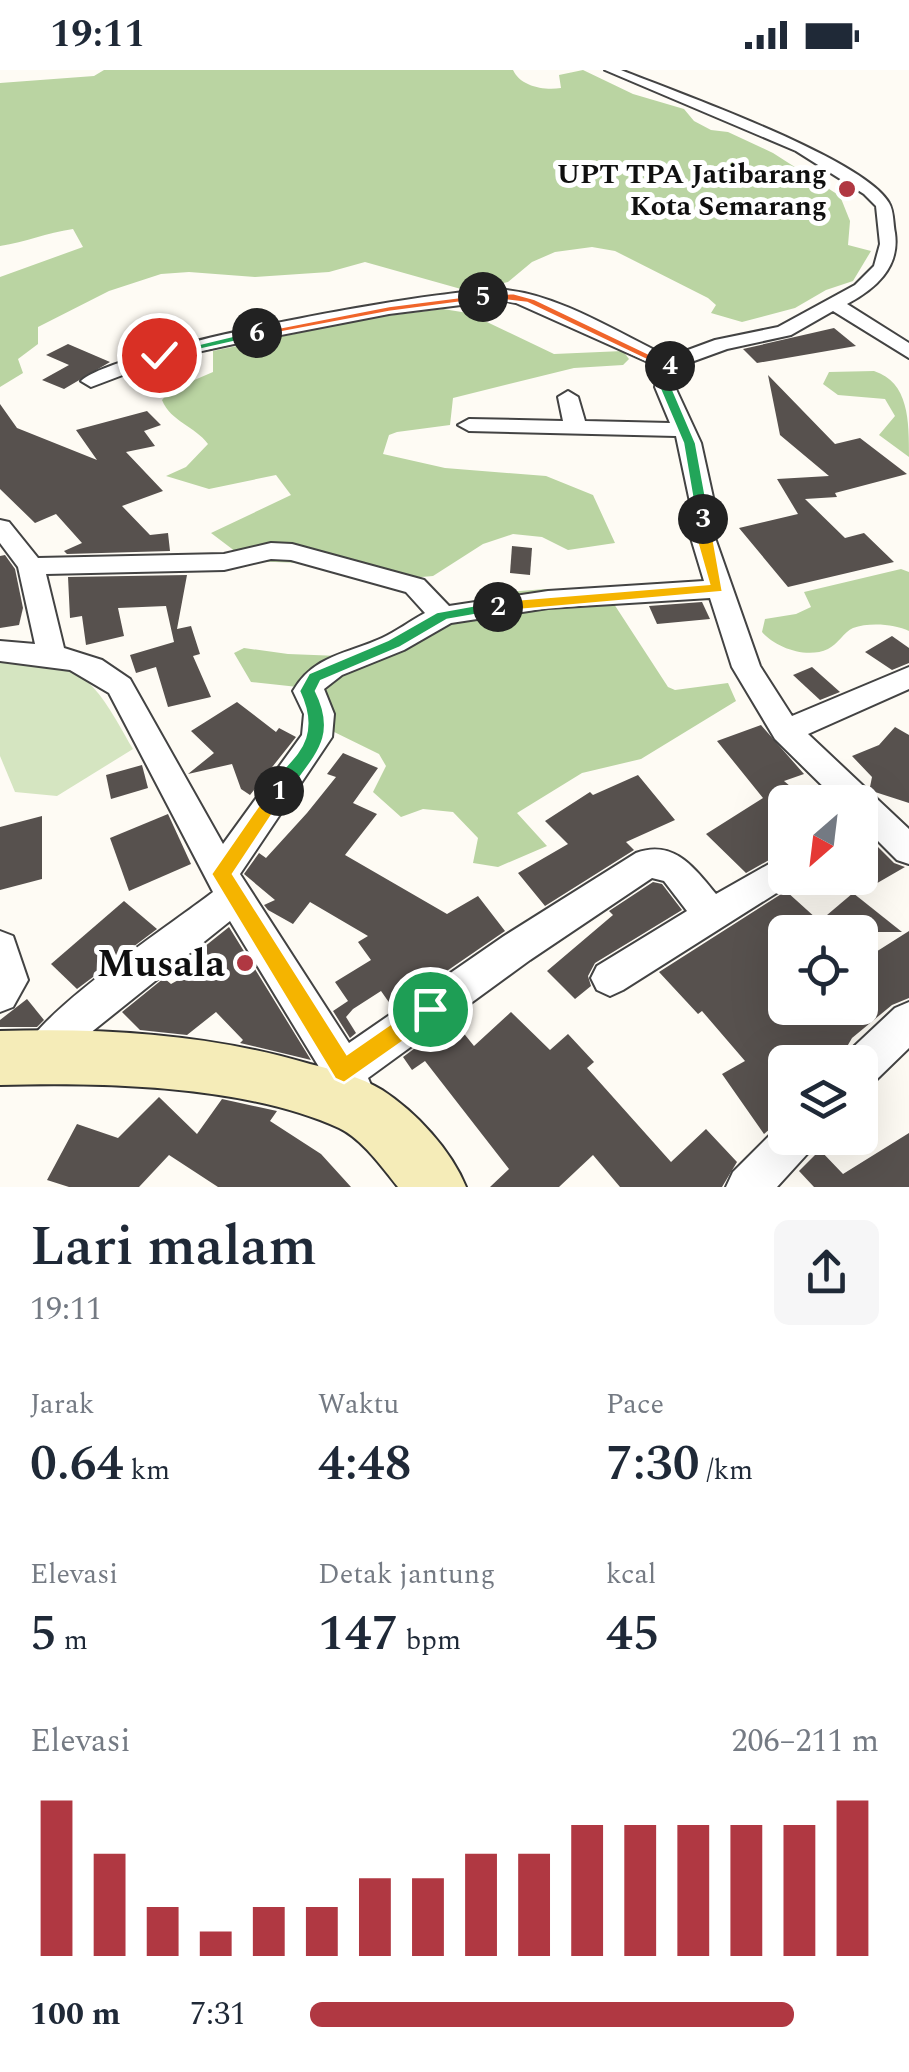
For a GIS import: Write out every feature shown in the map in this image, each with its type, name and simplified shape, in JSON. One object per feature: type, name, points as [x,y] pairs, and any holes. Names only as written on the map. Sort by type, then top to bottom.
[{"type":"main road","points":[[20,1057],[91,1055],[187,1064],[294,1086],[352,1089],[436,1187]]},
{"type":"street","points":[[91,381],[159,355],[234,338],[389,309],[500,295],[544,306],[670,364],[722,344],[784,331],[861,289],[882,268],[888,244],[883,205],[869,192],[801,148],[611,70]]},
{"type":"street","points":[[836,305],[909,352]]},
{"type":"street","points":[[670,364],[666,387],[684,430],[702,502],[704,538],[746,667],[786,731],[836,785]]},
{"type":"street","points":[[568,397],[576,429]]},
{"type":"street","points":[[469,425],[684,430]]},
{"type":"street","points":[[0,527],[18,558],[51,653]]},
{"type":"street","points":[[18,558],[224,562],[271,550],[292,552],[415,586],[443,616]]},
{"type":"street","points":[[20,1057],[65,1029],[228,885],[317,737],[319,714],[308,691],[315,677],[394,644],[443,616],[529,602],[718,588]]},
{"type":"street","points":[[0,651],[51,653],[80,660],[120,686],[228,885],[352,1089],[517,948],[648,862],[674,868],[711,915]]},
{"type":"street","points":[[786,731],[909,677]]},
{"type":"street","points":[[878,827],[909,850]]},
{"type":"street","points":[[610,978],[768,880]]},
{"type":"street","points":[[0,948],[9,980],[0,994]]},
{"type":"street","points":[[878,1050],[909,1020]]},
{"type":"street","points":[[748,1187],[777,1155]]},
{"type":"green space","points":[[104,70],[513,70],[527,84],[554,89],[561,88],[559,75],[583,70],[633,94],[684,109],[694,121],[711,130],[728,132],[773,153],[840,196],[850,221],[848,245],[871,251],[853,281],[826,290],[795,308],[742,322],[711,313],[716,305],[708,298],[615,251],[592,247],[555,252],[532,262],[508,282],[468,291],[365,262],[329,272],[255,277],[161,274],[109,291],[38,327],[38,344],[18,359],[23,373],[0,387],[0,277],[83,247],[73,229],[0,246],[0,83],[94,76]]},
{"type":"green space","points":[[443,309],[468,313],[554,354],[623,351],[629,359],[623,365],[574,368],[453,398],[450,425],[389,435],[383,454],[445,468],[546,476],[593,495],[615,543],[568,550],[542,537],[513,534],[483,544],[433,576],[398,579],[302,563],[248,561],[211,533],[291,495],[276,475],[209,489],[166,476],[186,467],[208,444],[171,414],[162,400],[171,390],[213,372],[213,351],[370,318]]},
{"type":"green space","points":[[874,371],[894,384],[905,405],[909,457],[879,435],[895,416],[885,399],[838,395],[823,384],[829,372]]},
{"type":"green space","points":[[901,569],[909,572],[909,631],[882,625],[859,626],[828,649],[811,653],[783,647],[762,632],[765,619],[811,607],[804,592]]},
{"type":"green space","points":[[545,589],[614,604],[668,687],[675,690],[728,683],[736,701],[641,759],[582,773],[517,813],[547,846],[498,867],[473,863],[478,838],[453,812],[423,809],[401,817],[373,792],[386,766],[379,754],[326,728],[298,687],[251,682],[234,653],[244,648],[365,657],[448,623],[496,593]]},
{"type":"green space","points":[[0,663],[51,666],[83,679],[107,705],[133,749],[57,796],[15,792],[0,756]]},
{"type":"building","points":[[834,328],[856,346],[757,363],[743,349]]},
{"type":"building","points":[[68,344],[110,362],[64,389],[42,380],[69,365],[46,355]]},
{"type":"building","points":[[768,375],[835,444],[860,438],[907,474],[835,493],[837,497],[805,499],[845,538],[864,533],[894,562],[788,587],[739,528],[798,514],[777,479],[829,476],[780,435]]},
{"type":"building","points":[[0,404],[17,428],[97,460],[76,430],[147,411],[161,425],[144,431],[155,446],[126,452],[163,491],[122,506],[150,535],[168,533],[170,551],[67,554],[64,551],[82,543],[56,514],[35,523],[0,489]]},
{"type":"building","points":[[512,546],[532,548],[530,575],[510,573]]},
{"type":"building","points":[[5,555],[15,569],[23,608],[19,625],[0,628],[0,556]]},
{"type":"building","points":[[187,575],[177,629],[191,626],[200,654],[193,656],[211,697],[168,707],[156,667],[136,673],[130,655],[174,642],[166,606],[118,608],[124,636],[86,645],[82,616],[70,618],[68,577]]},
{"type":"building","points":[[702,602],[710,619],[657,624],[649,606]]},
{"type":"building","points":[[892,636],[909,648],[909,663],[892,670],[865,652]]},
{"type":"building","points":[[812,667],[840,692],[820,700],[793,675]]},
{"type":"building","points":[[237,702],[276,732],[279,728],[296,737],[250,795],[241,789],[232,764],[188,774],[214,753],[191,731]]},
{"type":"building","points":[[761,725],[804,774],[784,781],[789,785],[768,785],[768,861],[746,873],[706,834],[763,798],[717,741]]},
{"type":"building","points":[[895,727],[909,735],[909,803],[878,793],[878,785],[870,785],[872,777],[852,756],[879,745]]},
{"type":"building","points":[[343,753],[378,768],[353,803],[377,814],[345,855],[447,914],[478,896],[505,931],[393,1008],[381,991],[353,1009],[346,1017],[356,1033],[350,1038],[333,1011],[348,1001],[335,982],[371,960],[358,942],[368,936],[310,902],[293,924],[268,910],[264,905],[275,900],[244,874],[259,853],[266,858],[307,813],[336,777],[327,774]]},
{"type":"building","points":[[142,765],[148,788],[111,799],[106,775]]},
{"type":"building","points":[[638,775],[675,820],[626,842],[634,850],[545,906],[518,873],[568,844],[545,821],[590,792],[593,795]]},
{"type":"building","points":[[168,814],[191,864],[129,891],[110,838]]},
{"type":"building","points":[[42,816],[42,879],[0,890],[0,827]]},
{"type":"building","points":[[878,847],[894,863],[905,867],[878,883]]},
{"type":"building","points":[[653,882],[662,884],[682,910],[595,963],[588,976],[591,986],[575,999],[547,971],[613,915],[609,911]]},
{"type":"building","points":[[780,895],[790,895],[813,915],[768,915],[768,1025],[868,1025],[848,1045],[768,1045],[768,1131],[764,1134],[722,1074],[745,1061],[702,1011],[698,1014],[659,972]]},
{"type":"building","points":[[856,895],[902,932],[878,932],[878,915],[827,915]]},
{"type":"building","points":[[124,901],[157,929],[77,989],[51,964]]},
{"type":"building","points":[[229,927],[311,1060],[240,1043],[243,1040],[216,1012],[187,1035],[140,1030],[122,1012],[164,978],[171,984],[211,962],[204,947]]},
{"type":"building","points":[[909,931],[909,998],[878,1017],[878,951]]},
{"type":"building","points":[[27,999],[44,1020],[37,1027],[0,1027],[0,1020]]},
{"type":"building","points":[[511,1012],[550,1050],[568,1034],[594,1062],[587,1068],[671,1162],[706,1129],[737,1162],[722,1187],[620,1187],[593,1155],[559,1187],[490,1187],[509,1169],[425,1061],[412,1070],[403,1057],[453,1020],[474,1046]]},
{"type":"building","points":[[159,1097],[197,1134],[222,1099],[277,1111],[270,1121],[321,1154],[351,1187],[218,1187],[169,1155],[139,1187],[69,1187],[47,1180],[77,1124],[118,1138]]},
{"type":"building","points":[[909,1133],[909,1187],[814,1187],[799,1171],[815,1155],[825,1155],[843,1174]]},
{"type":"place","name":"UPT TPA Jatibarang Kota Semarang","points":[[847,189]]},
{"type":"place","name":"Musala","points":[[245,963]]},
{"type":"route","points":[[159,355],[389,309],[500,295],[556,311],[670,364],[666,387],[690,443],[702,502],[704,538],[718,588],[529,602],[443,616],[394,644],[315,677],[308,691],[319,714],[317,737],[221,874],[344,1071],[430,1009]]}]
